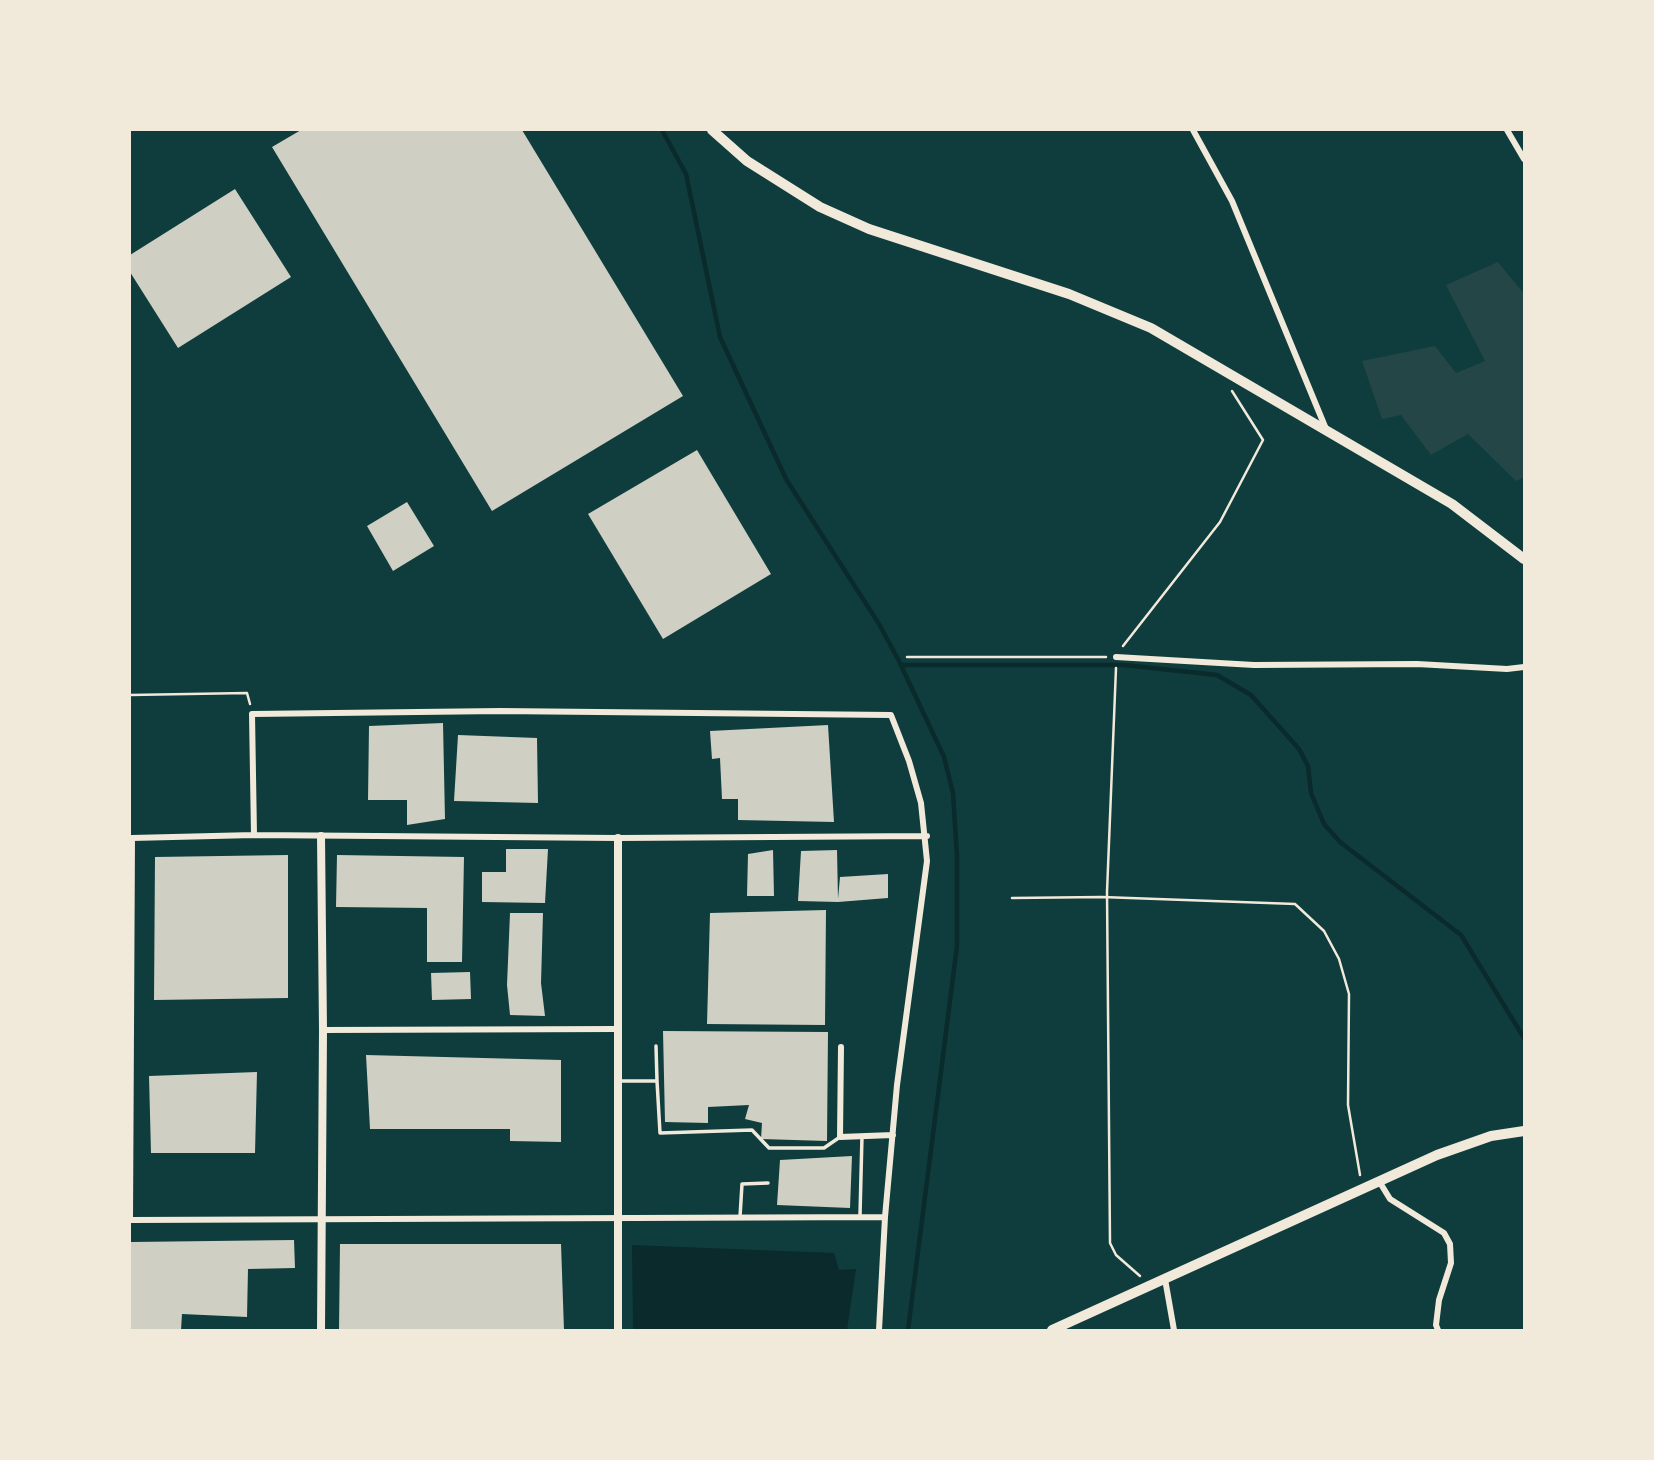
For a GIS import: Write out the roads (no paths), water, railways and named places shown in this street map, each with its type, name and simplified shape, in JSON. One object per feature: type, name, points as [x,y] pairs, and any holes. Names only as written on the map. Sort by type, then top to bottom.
[{"type":"main road","points":[[712,130],[747,161],[820,207],[869,229],[1069,294],[1152,328],[1452,504],[1524,559]]},
{"type":"main road","points":[[1052,1331],[1466,1143],[1524,1131]]},
{"type":"street","points":[[1194,130],[1232,201],[1327,431]]},
{"type":"street","points":[[1507,130],[1524,159]]},
{"type":"street","points":[[1116,657],[1254,665],[1417,664],[1507,669],[1524,667]]},
{"type":"street","points":[[254,835],[252,714],[500,711],[891,715],[909,761],[921,803],[927,836],[927,860],[884,1217],[879,1331]]},
{"type":"street","points":[[884,1217],[130,1220],[132,838],[254,835],[618,838],[927,836]]},
{"type":"street","points":[[321,835],[321,1331]]},
{"type":"street","points":[[618,838],[618,1331]]},
{"type":"street","points":[[323,1030],[617,1028]]},
{"type":"street","points":[[841,1047],[839,1138],[893,1135]]},
{"type":"street","points":[[1379,1181],[1390,1199],[1444,1233],[1450,1244],[1451,1263],[1439,1300],[1436,1325],[1438,1331]]},
{"type":"street","points":[[1165,1279],[1174,1331]]},
{"type":"lane","points":[[656,1046],[660,1133],[752,1130],[769,1148],[824,1148],[839,1138]]},
{"type":"lane","points":[[617,1080],[657,1081]]},
{"type":"lane","points":[[860,1217],[862,1136]]},
{"type":"lane","points":[[740,1219],[742,1184],[768,1183]]},
{"type":"waterway","points":[[662,130],[686,174],[720,337],[786,479],[879,624],[899,661],[944,757],[953,793],[957,856],[957,946],[908,1330]]},
{"type":"waterway","points":[[901,665],[1124,665],[1217,675],[1251,695],[1299,749],[1308,766],[1311,793],[1324,824],[1340,842],[1461,935],[1524,1038]]}]
